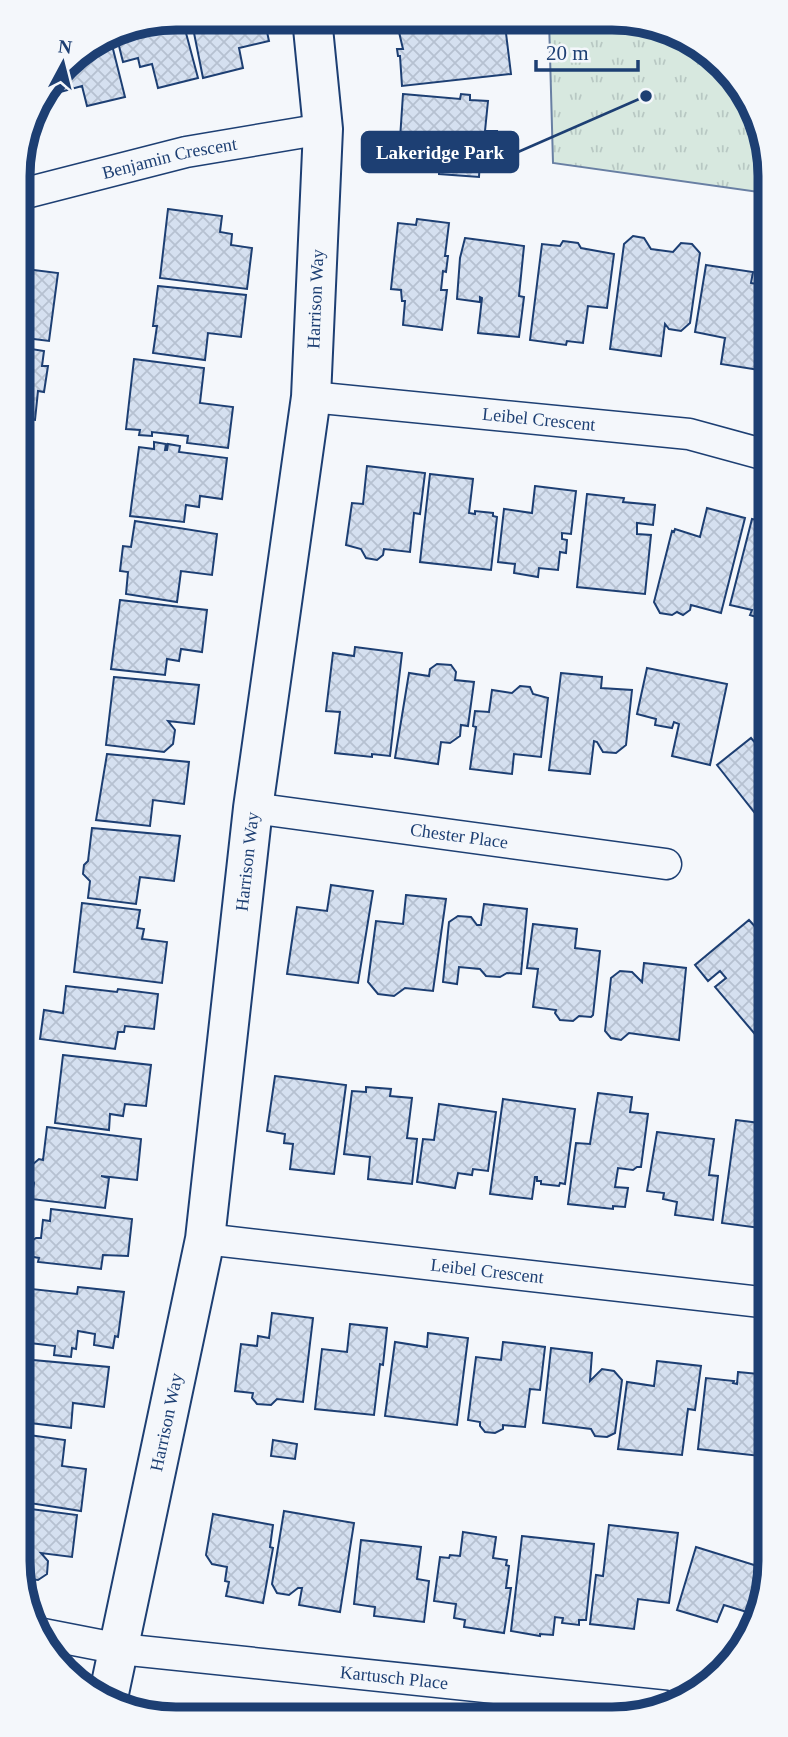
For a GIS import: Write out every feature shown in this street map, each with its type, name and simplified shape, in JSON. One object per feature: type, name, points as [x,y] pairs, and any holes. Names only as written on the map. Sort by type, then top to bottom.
[{"type":"street","name":"Harrison Way","points":[[110,1691],[205,1238],[253,808],[312,397],[323,128],[313,30]]},
{"type":"street","name":"Benjamin Crescent","points":[[30,192],[186,152],[323,128]]},
{"type":"street","name":"Leibel Crescent","points":[[312,397],[689,434],[758,453]]},
{"type":"street","name":"Chester Place","points":[[253,808],[666,864]]},
{"type":"street","name":"Leibel Crescent","points":[[205,1238],[758,1302]]},
{"type":"street","points":[[50,1635],[120,1649]]},
{"type":"street","name":"Kartusch Place","points":[[120,1649],[643,1704]]},
{"type":"green space","points":[[549,30],[622,30],[659,37],[677,45],[709,66],[722,79],[739,103],[753,138],[757,156],[758,192],[553,163]]},
{"type":"building","points":[[185,30],[198,78],[158,88],[152,64],[140,67],[138,58],[123,62],[118,42],[147,33]]},
{"type":"building","points":[[193,30],[267,30],[269,41],[239,48],[243,68],[203,78]]},
{"type":"building","points":[[506,30],[511,74],[402,86],[397,49],[403,49],[399,32]]},
{"type":"building","points":[[112,45],[125,97],[87,106],[85,98],[98,98],[98,52]]},
{"type":"building","points":[[403,94],[460,99],[461,94],[470,95],[470,100],[488,101],[485,131],[497,131],[494,160],[480,160],[479,177],[432,171],[433,154],[421,153],[422,141],[400,139]]},
{"type":"building","points":[[168,209],[222,216],[220,232],[232,234],[231,245],[252,248],[247,289],[160,278]]},
{"type":"building","points":[[417,219],[449,223],[445,256],[448,256],[441,290],[447,290],[442,330],[403,325],[405,301],[402,301],[401,290],[391,289],[398,223],[416,225]]},
{"type":"building","points":[[633,236],[644,238],[651,249],[673,252],[681,243],[692,244],[700,253],[690,323],[681,331],[669,329],[665,324],[661,356],[610,349],[624,244]]},
{"type":"building","points":[[465,238],[524,246],[519,296],[524,297],[519,337],[478,333],[482,298],[480,297],[480,302],[457,299],[460,258]]},
{"type":"building","points":[[563,241],[578,243],[581,248],[614,254],[607,308],[588,306],[583,343],[567,341],[566,345],[530,340],[542,244],[560,246]]},
{"type":"building","points":[[706,265],[753,272],[751,283],[758,284],[758,370],[721,364],[725,338],[695,332]]},
{"type":"building","points":[[30,270],[58,273],[49,341],[30,339]]},
{"type":"building","points":[[158,286],[246,295],[241,337],[208,333],[205,360],[153,353]]},
{"type":"building","points":[[30,349],[44,351],[42,366],[48,366],[44,392],[38,391],[35,420],[30,419]]},
{"type":"building","points":[[134,359],[204,368],[200,403],[233,407],[228,448],[187,443],[188,436],[152,432],[152,436],[139,435],[140,430],[126,429]]},
{"type":"building","points":[[154,442],[166,444],[165,450],[168,444],[180,446],[179,452],[227,458],[222,499],[200,496],[199,507],[186,505],[184,522],[130,516],[139,447],[154,449]]},
{"type":"building","points":[[30,463],[33,466],[30,482]]},
{"type":"building","points":[[367,466],[425,473],[420,514],[414,513],[410,552],[384,549],[383,555],[377,560],[366,558],[361,549],[346,545],[352,503],[363,504]]},
{"type":"building","points":[[430,474],[473,479],[469,513],[493,513],[493,516],[497,517],[491,570],[420,562]]},
{"type":"building","points":[[535,486],[576,491],[571,534],[562,533],[562,539],[567,540],[566,553],[560,552],[558,570],[539,568],[538,577],[514,573],[515,564],[498,562],[504,509],[532,513]]},
{"type":"building","points":[[587,494],[624,498],[623,502],[655,505],[653,525],[637,523],[637,534],[651,535],[645,594],[577,587]]},
{"type":"building","points":[[707,508],[745,518],[721,613],[691,605],[690,610],[683,615],[677,612],[672,615],[660,613],[654,602],[672,531],[675,529],[700,537]]},
{"type":"building","points":[[752,519],[758,520],[758,617],[750,615],[752,610],[730,605]]},
{"type":"building","points":[[135,521],[217,534],[212,575],[181,571],[177,602],[126,594],[128,572],[120,571],[123,546],[131,547]]},
{"type":"building","points":[[120,600],[207,610],[202,652],[181,649],[179,661],[167,659],[165,675],[111,669]]},
{"type":"building","points":[[355,647],[402,653],[390,756],[335,753],[340,712],[326,711],[333,653],[354,656]]},
{"type":"building","points":[[437,664],[451,665],[456,672],[455,680],[474,682],[468,726],[461,725],[460,736],[450,743],[441,742],[438,764],[395,758],[409,673],[429,676],[430,669]]},
{"type":"building","points":[[647,668],[727,684],[710,765],[672,756],[679,724],[674,722],[672,728],[655,725],[656,719],[637,714]]},
{"type":"building","points":[[561,673],[602,677],[601,688],[632,690],[626,745],[616,753],[603,752],[594,741],[590,774],[549,770]]},
{"type":"building","points":[[114,677],[199,685],[194,724],[168,721],[175,730],[173,744],[164,752],[106,745]]},
{"type":"building","points":[[520,686],[530,687],[533,694],[548,698],[541,757],[514,754],[512,774],[470,769],[476,727],[473,726],[475,711],[489,712],[492,690],[512,693]]},
{"type":"building","points":[[751,738],[758,746],[758,817],[717,765]]},
{"type":"building","points":[[107,754],[189,762],[184,804],[153,800],[150,826],[96,820]]},
{"type":"building","points":[[92,828],[180,836],[174,881],[140,877],[136,904],[88,898],[90,881],[83,874],[84,865],[88,861]]},
{"type":"building","points":[[331,885],[373,891],[358,983],[287,974],[297,907],[327,911]]},
{"type":"building","points":[[406,895],[446,899],[433,991],[405,988],[394,996],[378,994],[368,982],[376,921],[403,924]]},
{"type":"building","points":[[82,903],[140,910],[137,928],[144,929],[142,939],[167,942],[162,983],[74,972]]},
{"type":"building","points":[[484,904],[527,909],[521,974],[486,976],[480,969],[459,967],[457,984],[443,982],[449,922],[458,916],[471,917],[477,925],[481,925]]},
{"type":"building","points":[[749,920],[758,930],[758,1029],[754,1033],[715,987],[726,978],[720,971],[708,981],[695,965]]},
{"type":"building","points":[[533,924],[577,929],[575,948],[600,951],[591,1017],[579,1016],[573,1021],[560,1020],[556,1010],[533,1007],[538,969],[527,968]]},
{"type":"building","points":[[644,963],[686,968],[679,1040],[629,1033],[621,1040],[611,1038],[605,1031],[611,978],[620,971],[632,972],[642,982]]},
{"type":"building","points":[[66,986],[158,994],[154,1029],[125,1026],[124,1032],[118,1032],[115,1049],[40,1039],[44,1010],[63,1013]]},
{"type":"building","points":[[63,1055],[151,1065],[146,1106],[125,1104],[123,1116],[110,1114],[109,1130],[55,1123]]},
{"type":"building","points":[[275,1076],[346,1085],[334,1174],[290,1169],[293,1144],[284,1143],[285,1134],[267,1131]]},
{"type":"building","points":[[366,1087],[391,1089],[390,1096],[412,1098],[407,1138],[417,1139],[412,1184],[368,1179],[370,1157],[344,1154],[352,1091],[366,1092]]},
{"type":"building","points":[[598,1093],[632,1097],[630,1112],[648,1114],[641,1167],[633,1170],[618,1168],[615,1187],[628,1188],[625,1207],[613,1206],[613,1209],[568,1204],[576,1143],[590,1144]]},
{"type":"building","points":[[503,1099],[575,1109],[565,1184],[541,1184],[535,1177],[532,1199],[490,1194]]},
{"type":"building","points":[[439,1104],[496,1112],[488,1171],[473,1169],[472,1175],[458,1173],[455,1188],[417,1182],[423,1139],[434,1140]]},
{"type":"building","points":[[736,1120],[758,1123],[758,1228],[722,1223]]},
{"type":"building","points":[[47,1127],[141,1139],[137,1180],[101,1176],[109,1178],[105,1208],[31,1199],[34,1183],[31,1178],[32,1165],[39,1159],[43,1160]]},
{"type":"building","points":[[657,1132],[714,1139],[709,1175],[718,1176],[713,1220],[675,1215],[677,1202],[663,1199],[664,1193],[647,1191]]},
{"type":"building","points":[[51,1209],[132,1219],[128,1256],[103,1255],[101,1269],[38,1262],[39,1258],[30,1253],[30,1242],[41,1238],[43,1220],[50,1221]]},
{"type":"building","points":[[78,1287],[124,1292],[118,1337],[115,1336],[113,1348],[94,1345],[95,1334],[78,1331],[76,1349],[72,1348],[71,1357],[54,1355],[55,1346],[30,1343],[30,1289],[77,1294]]},
{"type":"building","points":[[272,1313],[313,1318],[303,1402],[277,1399],[271,1405],[257,1404],[252,1398],[253,1393],[235,1391],[241,1344],[257,1346],[258,1336],[269,1338]]},
{"type":"building","points":[[350,1324],[387,1328],[374,1415],[315,1409],[322,1349],[347,1352]]},
{"type":"building","points":[[428,1333],[468,1338],[457,1425],[385,1416],[395,1342],[427,1347]]},
{"type":"building","points":[[503,1342],[545,1347],[540,1390],[530,1389],[525,1427],[503,1425],[503,1429],[495,1433],[485,1432],[480,1422],[468,1420],[476,1357],[501,1360]]},
{"type":"building","points":[[551,1348],[592,1353],[590,1381],[602,1369],[614,1371],[622,1380],[615,1433],[607,1437],[595,1436],[591,1429],[543,1423]]},
{"type":"building","points":[[30,1360],[109,1367],[104,1407],[73,1403],[71,1428],[30,1423]]},
{"type":"building","points":[[657,1361],[701,1366],[695,1410],[688,1409],[682,1455],[618,1449],[627,1382],[654,1386]]},
{"type":"building","points":[[738,1372],[758,1374],[758,1456],[698,1449],[706,1378],[734,1381],[733,1383],[737,1384]]},
{"type":"building","points":[[30,1435],[65,1440],[62,1466],[86,1469],[81,1511],[30,1503]]},
{"type":"building","points":[[273,1440],[297,1444],[295,1459],[271,1456]]},
{"type":"building","points":[[30,1509],[77,1515],[72,1557],[41,1553],[48,1561],[47,1574],[38,1580],[31,1579]]},
{"type":"building","points":[[284,1511],[354,1523],[340,1612],[299,1605],[302,1588],[289,1595],[277,1593],[272,1584]]},
{"type":"building","points":[[213,1514],[273,1525],[270,1547],[273,1548],[263,1603],[226,1596],[229,1582],[225,1581],[227,1567],[212,1564],[206,1555]]},
{"type":"building","points":[[609,1525],[678,1533],[669,1603],[638,1599],[634,1629],[590,1624],[596,1575],[603,1576]]},
{"type":"building","points":[[463,1532],[496,1537],[493,1558],[507,1560],[506,1565],[509,1566],[506,1588],[511,1588],[504,1633],[464,1627],[465,1620],[454,1618],[456,1604],[434,1601],[440,1557],[460,1556]]},
{"type":"building","points":[[522,1536],[594,1544],[586,1620],[579,1620],[579,1625],[562,1623],[563,1618],[555,1617],[553,1635],[540,1636],[511,1631]]},
{"type":"building","points":[[361,1540],[421,1547],[417,1579],[429,1581],[424,1622],[374,1616],[375,1607],[354,1604]]},
{"type":"building","points":[[696,1547],[758,1566],[749,1613],[724,1605],[717,1622],[677,1610]]},
{"type":"place","name":"Lakeridge Park","points":[[646,96]]}]
